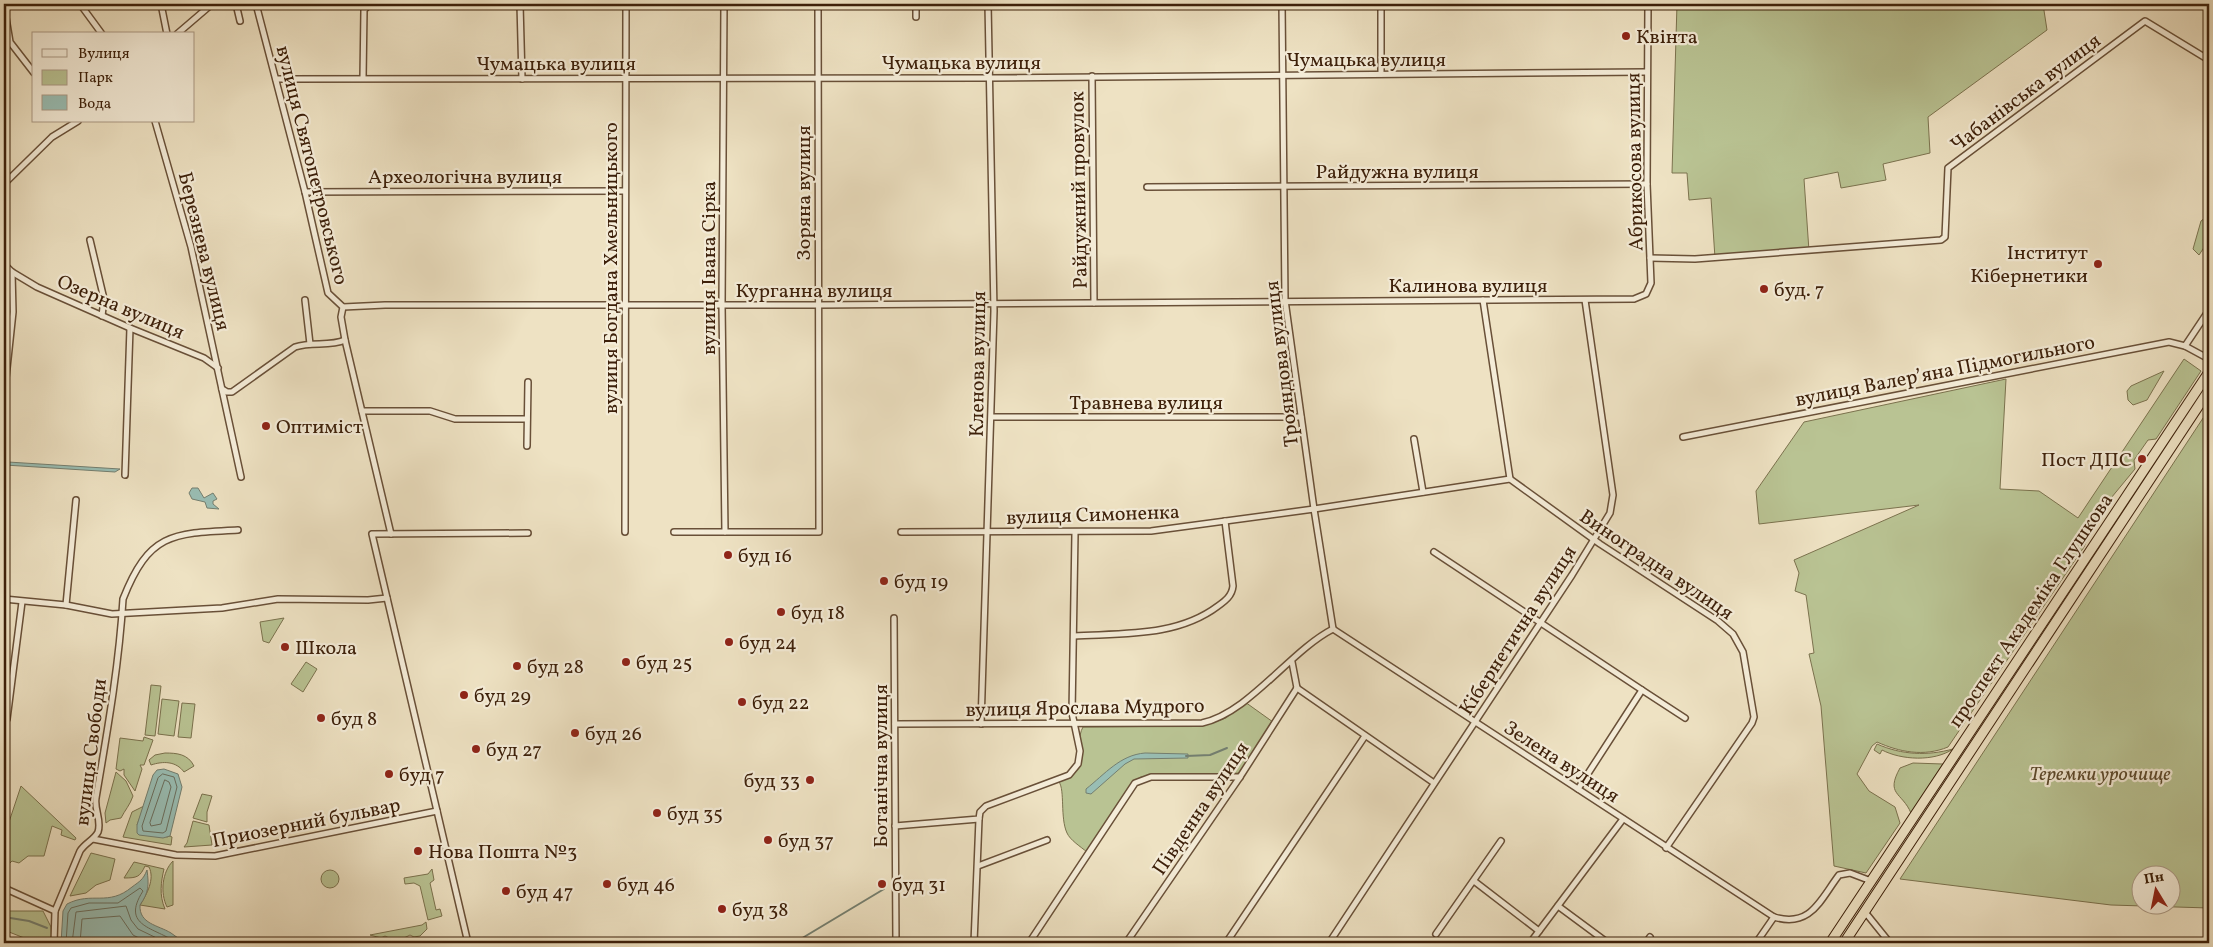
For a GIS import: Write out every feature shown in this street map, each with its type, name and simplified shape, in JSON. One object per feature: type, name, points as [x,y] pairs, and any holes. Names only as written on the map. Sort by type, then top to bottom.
[{"type":"highway","name":"проспект Академіка Глушкова","points":[[1830,943],[2209,372]]},
{"type":"highway","name":"проспект Академіка Глушкова","points":[[1844,943],[2209,390]]},
{"type":"street","points":[[80,4],[101,32]]},
{"type":"street","points":[[161,4],[168,32]]},
{"type":"street","points":[[178,32],[212,4]]},
{"type":"street","points":[[236,4],[240,21]]},
{"type":"street","name":"вулиця Святопетровського","points":[[256,4],[306,192],[328,293],[343,308],[341,317],[345,340],[391,534]]},
{"type":"street","points":[[363,78],[364,10],[370,4]]},
{"type":"street","points":[[520,4],[522,79]]},
{"type":"street","name":"вулиця Богдана Хмельницького","points":[[624,532],[626,4]]},
{"type":"street","name":"вулиця Івана Сірка","points":[[724,4],[722,305],[725,532]]},
{"type":"street","name":"Зоряна вулиця","points":[[725,532],[819,532],[818,4]]},
{"type":"street","points":[[916,4],[916,17]]},
{"type":"street","name":"Кленова вулиця","points":[[981,724],[992,417],[993,303],[988,4]]},
{"type":"street","name":"Трояндова вулиця","points":[[1282,4],[1285,300],[1314,509],[1333,628]]},
{"type":"street","points":[[1381,4],[1381,74]]},
{"type":"street","name":"Абрикосова вулиця","points":[[1648,4],[1646,72],[1649,290]]},
{"type":"street","points":[[4,6],[6,34],[13,47],[32,71]]},
{"type":"street","name":"Чабанівська вулиця","points":[[1650,258],[1705,259],[1941,240],[1945,237],[1948,168],[2146,21],[2209,60]]},
{"type":"street","name":"Чумацька вулиця","points":[[276,78],[989,78],[1646,72]]},
{"type":"street","name":"Райдужний провулок","points":[[1092,76],[1094,303]]},
{"type":"street","name":"Березнева вулиця","points":[[155,122],[191,247],[241,477]]},
{"type":"street","points":[[4,184],[52,137],[69,124]]},
{"type":"street","name":"Райдужна вулиця","points":[[1147,187],[1647,184]]},
{"type":"street","name":"Археологічна вулиця","points":[[306,192],[625,191]]},
{"type":"street","points":[[90,240],[104,299],[102,316]]},
{"type":"street","name":"Озерна вулиця","points":[[4,264],[12,272],[37,287],[204,358],[218,368]]},
{"type":"street","points":[[4,396],[13,312],[12,272]]},
{"type":"street","name":"Калинова вулиця","points":[[1285,300],[1634,299],[1649,290]]},
{"type":"street","points":[[305,300],[310,344]]},
{"type":"street","name":"Курганна вулиця","points":[[343,308],[385,305],[818,305],[1285,300]]},
{"type":"street","points":[[1314,509],[1510,479],[1484,300]]},
{"type":"street","name":"Кібернетична вулиця","points":[[1329,943],[1476,722],[1610,513],[1613,496],[1585,300]]},
{"type":"street","points":[[2185,346],[2209,310]]},
{"type":"street","points":[[126,475],[130,328]]},
{"type":"street","points":[[222,389],[232,392],[295,347],[310,344],[334,344],[345,340]]},
{"type":"street","name":"вулиця Валерʼяна Підмогильного","points":[[1683,437],[2169,342],[2185,346],[2209,359]]},
{"type":"street","points":[[527,446],[528,382]]},
{"type":"street","points":[[362,411],[430,411],[455,419],[527,419]]},
{"type":"street","name":"Травнева вулиця","points":[[992,417],[1301,418]]},
{"type":"street","points":[[1414,439],[1423,492]]},
{"type":"street","name":"Виноградна вулиця","points":[[1510,479],[1593,539],[1718,621],[1733,634],[1743,652],[1754,717],[1752,723],[1666,848]]},
{"type":"street","points":[[66,605],[76,500]]},
{"type":"street","name":"вулиця Симоненка","points":[[901,532],[1151,531],[1314,509]]},
{"type":"street","points":[[1074,636],[1174,628],[1195,621],[1214,609],[1233,591],[1226,521]]},
{"type":"street","points":[[122,612],[123,600],[140,563],[154,546],[175,537],[197,532],[238,530]]},
{"type":"street","points":[[468,943],[372,534],[528,532]]},
{"type":"street","points":[[674,532],[725,532]]},
{"type":"street","points":[[974,943],[980,812],[986,806],[1069,775],[1078,764],[1080,751],[1076,724],[1072,713],[1075,532]]},
{"type":"street","points":[[1434,552],[1685,718]]},
{"type":"street","points":[[4,599],[66,605],[112,614],[222,608],[278,599],[368,600],[387,598]]},
{"type":"street","points":[[7,719],[22,602]]},
{"type":"street","name":"вулиця Свободи","points":[[54,943],[55,911],[80,851],[85,843],[93,839],[99,827],[96,801],[107,735],[122,612]]},
{"type":"street","name":"Ботанічна вулиця","points":[[894,618],[896,943]]},
{"type":"street","name":"вулиця Ярослава Мудрого","points":[[895,724],[1202,723],[1224,716],[1292,662],[1305,648],[1333,628]]},
{"type":"street","name":"Зелена вулиця","points":[[1333,628],[1774,917]]},
{"type":"street","points":[[1292,662],[1297,688],[1434,783]]},
{"type":"street","name":"Південна вулиця","points":[[1126,943],[1240,777],[1297,688]]},
{"type":"street","points":[[1578,789],[1642,690]]},
{"type":"street","points":[[1226,943],[1365,736]]},
{"type":"street","points":[[1029,943],[1136,783],[1151,777],[1240,777]]},
{"type":"street","name":"Приозерний бульвар","points":[[93,839],[176,855],[214,856],[437,811]]},
{"type":"street","points":[[894,826],[979,819]]},
{"type":"street","points":[[1530,943],[1623,819]]},
{"type":"street","points":[[978,866],[1047,840]]},
{"type":"street","points":[[1436,934],[1501,842]]},
{"type":"street","points":[[1756,943],[1774,917],[1792,921],[1806,917],[1839,875],[1850,872],[1871,881]]},
{"type":"street","points":[[1474,881],[1538,931]]},
{"type":"street","points":[[4,888],[55,911]]},
{"type":"street","points":[[1558,906],[1608,943]]},
{"type":"street","points":[[1865,912],[1890,943]]},
{"type":"street","points":[[1646,943],[1650,937]]},
{"type":"green space","points":[[1677,4],[2043,4],[2047,30],[1928,117],[1930,153],[1883,164],[1886,180],[1841,188],[1838,172],[1804,179],[1809,251],[1715,258],[1711,198],[1689,200],[1687,173],[1672,173]]},
{"type":"green space","points":[[2206,217],[2209,219],[2209,240],[2199,255],[2193,249],[2201,221]]},
{"type":"green space","points":[[2184,359],[2201,371],[2156,439],[2148,440],[2134,460],[2135,469],[2097,515],[2084,547],[1948,747],[1930,752],[1912,752],[1903,751],[1877,742],[1872,746],[1857,774],[1869,791],[1895,807],[1900,823],[1866,873],[1834,866],[1821,706],[1809,654],[1814,653],[1806,595],[1795,591],[1799,573],[1794,560],[1919,505],[1759,524],[1756,491],[1804,422],[2006,379],[2000,489],[2039,491],[2078,518]]},
{"type":"green space","points":[[2164,371],[2147,400],[2133,405],[2128,400],[2127,391],[2131,386]]},
{"type":"green space","name":"Теремки урочище","points":[[2209,409],[2209,908],[2180,907],[2180,864],[2130,864],[2130,906],[2111,905],[1900,879]]},
{"type":"green space","points":[[284,618],[269,643],[263,641],[260,622]]},
{"type":"green space","points":[[306,662],[317,669],[303,692],[291,684]]},
{"type":"green space","points":[[151,685],[161,686],[155,736],[145,735]]},
{"type":"green space","points":[[162,699],[179,701],[174,736],[158,734]]},
{"type":"green space","points":[[1245,702],[1273,722],[1239,773],[1141,777],[1134,781],[1087,852],[1068,836],[1059,782],[1071,776],[1078,769],[1082,755],[1080,734],[1083,727],[1202,726],[1226,718]]},
{"type":"green space","points":[[182,703],[195,704],[191,738],[178,737]]},
{"type":"green space","points":[[144,737],[153,740],[144,765],[140,765],[142,769],[135,791],[124,775],[124,769],[120,771],[116,769],[120,738],[143,741]]},
{"type":"green space","points":[[1877,744],[1886,748],[1915,753],[1934,753],[1953,749],[1927,758],[1908,758],[1882,750],[1880,754],[1874,750]]},
{"type":"green space","points":[[165,753],[178,754],[185,757],[194,766],[184,772],[181,768],[169,763],[151,765],[149,760],[155,755]]},
{"type":"green space","points":[[1913,763],[1943,764],[1911,813],[1896,793],[1894,783],[1900,768]]},
{"type":"green space","points":[[116,772],[126,781],[133,796],[121,818],[110,820],[106,823],[105,813]]},
{"type":"green space","points":[[21,786],[76,838],[75,840],[61,835],[62,830],[52,826],[44,856],[28,856],[19,863],[12,861],[4,869],[4,837]]},
{"type":"green space","points":[[202,794],[212,796],[207,812],[207,822],[193,818]]},
{"type":"green space","points":[[144,806],[137,825],[167,837],[172,837],[171,845],[123,837],[132,812]]},
{"type":"green space","points":[[193,821],[209,825],[212,845],[184,847],[187,843]]},
{"type":"green space","points":[[91,853],[115,859],[110,880],[96,885],[86,893],[70,896]]},
{"type":"green space","points":[[173,861],[173,905],[167,907],[163,895],[163,883],[166,871]]},
{"type":"green space","points":[[134,862],[164,869],[161,889],[165,909],[140,905],[151,881],[151,872],[149,867],[145,866],[138,876],[124,878]]},
{"type":"green space","points":[[432,869],[434,880],[430,883],[436,910],[440,909],[442,916],[428,920],[420,886],[414,883],[405,884],[404,878],[428,874]]},
{"type":"green space","points":[[330,870],[336,873],[339,879],[336,885],[330,888],[324,885],[321,879],[324,873]]},
{"type":"green space","points":[[4,911],[43,911],[51,927],[52,943],[37,943],[4,930]]},
{"type":"green space","points":[[426,922],[427,929],[420,936],[414,937],[410,935],[404,938],[391,939],[385,936],[381,938],[370,935],[422,925]]},
{"type":"water","points":[[8,462],[120,469],[115,472],[5,465]]},
{"type":"water","points":[[192,488],[198,488],[204,498],[213,493],[217,499],[213,501],[213,504],[219,509],[207,508],[205,502],[192,499],[189,493]]},
{"type":"water","points":[[1145,753],[1188,754],[1188,758],[1134,759],[1125,764],[1091,794],[1086,793],[1086,789],[1120,761]]},
{"type":"water","points":[[164,769],[178,774],[182,787],[170,836],[163,838],[139,835],[137,833],[137,825],[153,775],[157,770]]},
{"type":"water","points":[[147,870],[148,888],[140,905],[143,916],[150,923],[171,933],[185,943],[61,943],[63,911],[67,904],[76,900],[107,898],[123,893],[141,880]]},
{"type":"waterway","points":[[1186,756],[1210,755],[1227,748]]},
{"type":"waterway","points":[[794,943],[884,889]]},
{"type":"waterway","points":[[4,917],[29,921],[47,928]]},
{"type":"place","name":"Квінта","points":[[1626,36]]},
{"type":"place","name":"Інститут Кібернетики","points":[[2098,264]]},
{"type":"place","name":"буд. 7","points":[[1764,289]]},
{"type":"place","name":"Оптиміст","points":[[266,426]]},
{"type":"place","name":"Пост ДПС","points":[[2142,459]]},
{"type":"place","name":"буд 16","points":[[728,555]]},
{"type":"place","name":"буд 19","points":[[884,581]]},
{"type":"place","name":"буд 18","points":[[781,612]]},
{"type":"place","name":"буд 24","points":[[729,642]]},
{"type":"place","name":"Школа","points":[[285,647]]},
{"type":"place","name":"буд 25","points":[[626,662]]},
{"type":"place","name":"буд 28","points":[[517,666]]},
{"type":"place","name":"буд 29","points":[[464,695]]},
{"type":"place","name":"буд 22","points":[[742,702]]},
{"type":"place","name":"буд 8","points":[[321,718]]},
{"type":"place","name":"буд 26","points":[[575,733]]},
{"type":"place","name":"буд 27","points":[[476,749]]},
{"type":"place","name":"буд 7","points":[[389,774]]},
{"type":"place","name":"буд 33","points":[[810,780]]},
{"type":"place","name":"буд 35","points":[[657,813]]},
{"type":"place","name":"буд 37","points":[[768,840]]},
{"type":"place","name":"Нова Пошта №3","points":[[418,851]]},
{"type":"place","name":"буд 46","points":[[607,884]]},
{"type":"place","name":"буд 31","points":[[882,884]]},
{"type":"place","name":"буд 47","points":[[506,891]]},
{"type":"place","name":"буд 38","points":[[722,909]]}]
